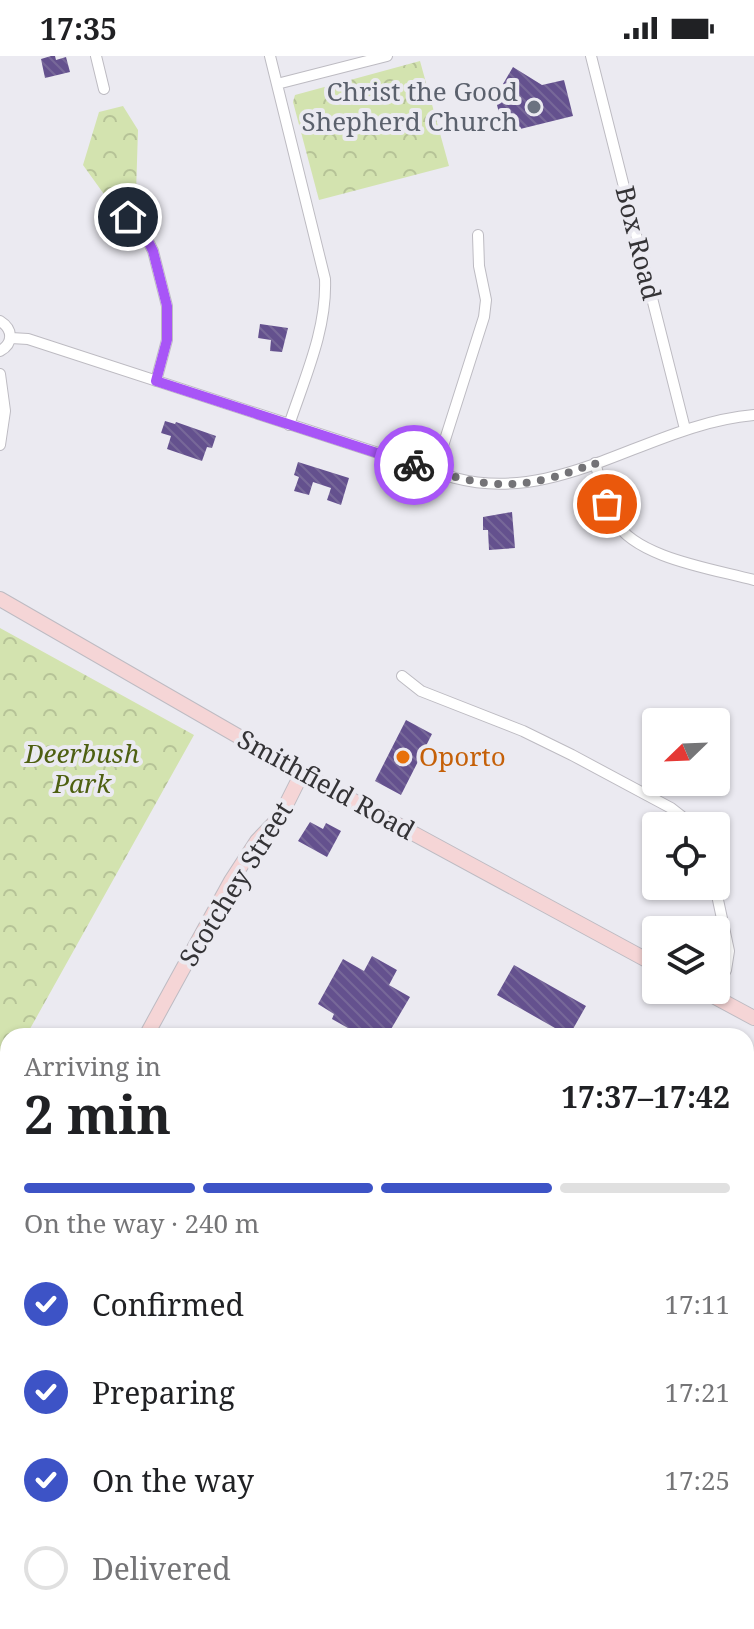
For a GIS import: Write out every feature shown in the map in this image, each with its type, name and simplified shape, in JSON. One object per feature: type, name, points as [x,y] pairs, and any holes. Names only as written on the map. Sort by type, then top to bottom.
[{"type":"main road","name":"Smithfield Road","points":[[0,599],[302,773],[642,957]]},
{"type":"main road","name":"Scotchey Street","points":[[150,1028],[231,881],[257,841],[280,817],[302,773]]},
{"type":"main road","points":[[730,1003],[754,1018]]},
{"type":"street","points":[[96,56],[104,89]]},
{"type":"street","points":[[270,56],[325,279],[320,329],[289,425]]},
{"type":"street","points":[[277,84],[387,56]]},
{"type":"street","name":"Box Road","points":[[591,56],[685,429]]},
{"type":"street","points":[[128,217],[143,231],[153,251],[167,306],[167,340],[156,381]]},
{"type":"street","points":[[435,471],[484,317],[486,300],[479,266],[478,235]]},
{"type":"street","points":[[0,321],[8,327],[11,338],[6,348],[0,351]]},
{"type":"street","points":[[11,338],[28,339],[289,425],[484,484],[513,485],[550,479],[685,429],[754,415]]},
{"type":"street","points":[[0,374],[5,411],[0,445]]},
{"type":"street","points":[[595,463],[615,521],[636,544],[754,580]]},
{"type":"street","points":[[402,676],[421,691],[523,731],[676,812]]},
{"type":"green space","points":[[420,61],[449,166],[319,200],[293,102],[295,95]]},
{"type":"green space","points":[[123,106],[138,130],[136,193],[131,199],[111,204],[83,165],[99,112]]},
{"type":"green space","name":"Deerbush Park","points":[[0,628],[194,735],[30,1028],[0,1028]]},
{"type":"building","points":[[55,56],[56,60],[66,57],[70,72],[45,78],[41,59]]},
{"type":"building","name":"Christ the Good Shepherd Church","points":[[513,67],[542,85],[564,80],[573,116],[504,133],[495,97],[514,92],[503,84]]},
{"type":"building","points":[[260,324],[288,328],[282,352],[270,351],[271,340],[258,338]]},
{"type":"building","points":[[165,421],[216,436],[212,448],[207,447],[202,461],[167,449],[171,436],[161,433]]},
{"type":"building","points":[[298,462],[349,478],[341,505],[327,500],[331,488],[313,482],[309,495],[294,491],[299,477],[294,475]]},
{"type":"building","points":[[512,512],[515,548],[489,550],[488,530],[483,530],[483,517]]},
{"type":"building","name":"Oporto","points":[[406,720],[432,734],[401,795],[375,781]]},
{"type":"building","points":[[310,822],[323,829],[326,823],[341,831],[327,857],[298,841]]},
{"type":"building","points":[[372,956],[397,970],[389,985],[410,997],[392,1028],[348,1028],[332,1019],[334,1014],[318,1004],[343,959],[364,971]]},
{"type":"building","points":[[514,965],[586,1006],[574,1028],[555,1028],[497,995]]},
{"type":"way so far","points":[[414,465],[465,480],[502,485],[550,479],[595,463],[607,504]]},
{"type":"place","name":"Christ the Good Shepherd Church","points":[[534,107]]},
{"type":"place","name":"Oporto","points":[[403,757]]},
{"type":"route","points":[[128,217],[143,231],[153,251],[167,306],[167,340],[156,381],[414,465]]}]
